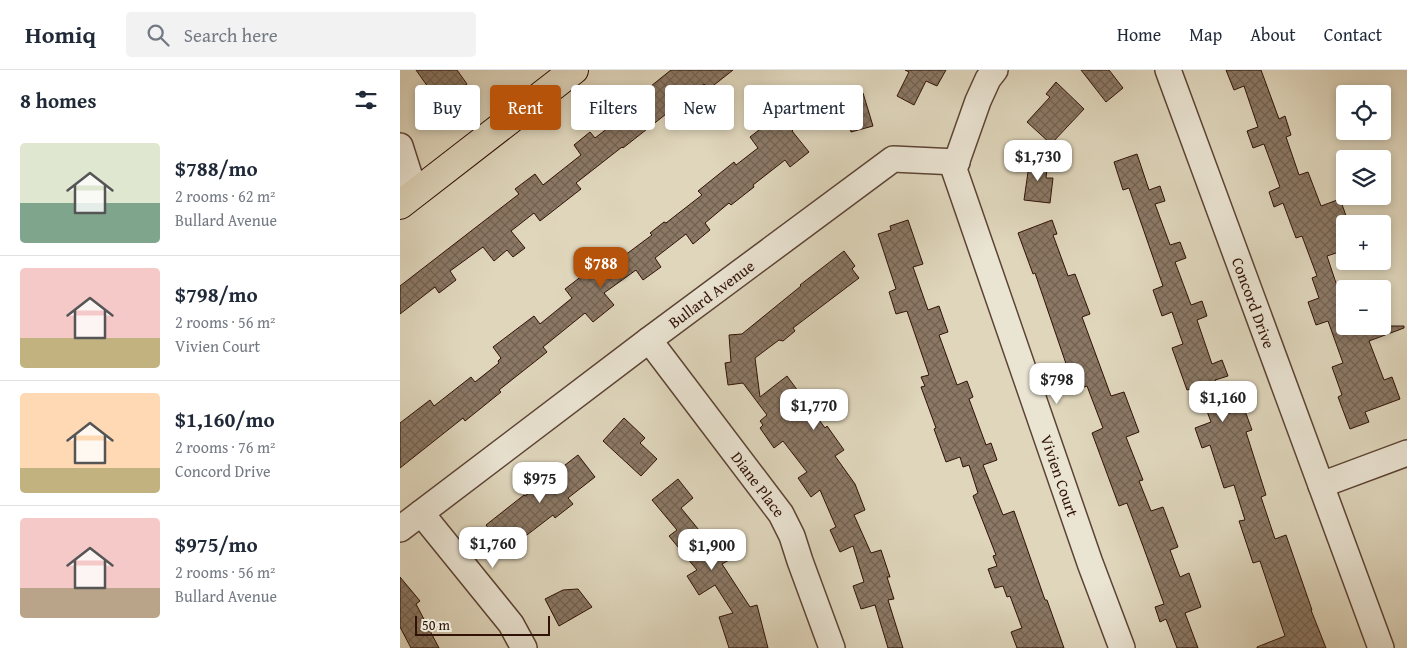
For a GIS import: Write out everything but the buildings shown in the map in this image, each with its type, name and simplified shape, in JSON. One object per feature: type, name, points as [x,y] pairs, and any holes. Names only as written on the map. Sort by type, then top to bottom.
[{"type":"main road","points":[[408,199],[574,70]]},
{"type":"street","points":[[957,162],[978,101],[988,79],[995,70]]},
{"type":"street","name":"Concord Drive","points":[[1168,70],[1381,648]]},
{"type":"street","points":[[400,146],[408,199]]},
{"type":"street","name":"Bullard Avenue","points":[[400,529],[649,340],[893,159],[957,162]]},
{"type":"street","name":"Vivien Court","points":[[957,162],[954,169],[1090,563],[1122,648]]},
{"type":"street","name":"Diane Place","points":[[649,340],[781,514],[792,536],[832,648]]},
{"type":"street","points":[[1321,486],[1407,453]]},
{"type":"street","points":[[421,513],[511,624],[524,648]]}]
